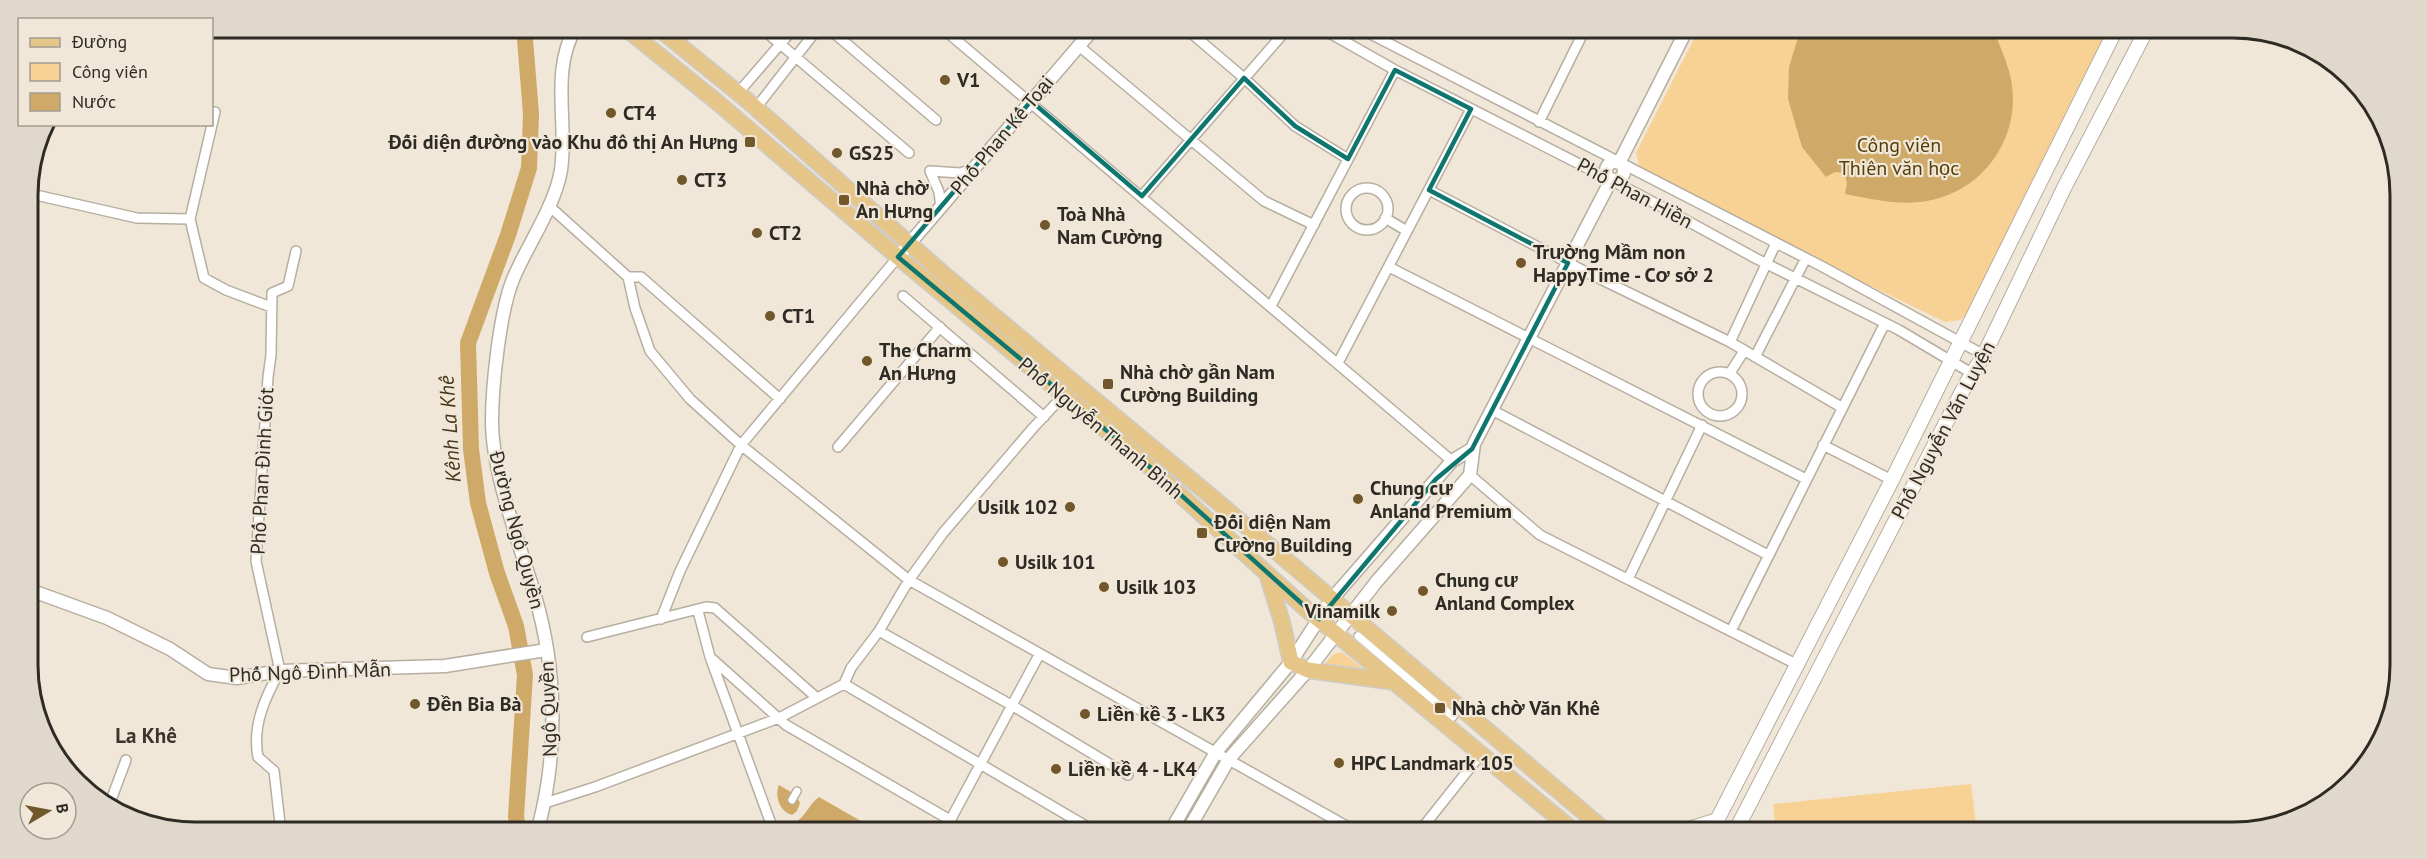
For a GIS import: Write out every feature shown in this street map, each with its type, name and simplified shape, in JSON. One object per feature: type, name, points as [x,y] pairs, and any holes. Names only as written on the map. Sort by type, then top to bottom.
[{"type":"main road","name":"Phố Nguyễn Thanh Bình","points":[[636,37],[717,102],[898,257],[1142,460],[1319,619],[1562,821]]},
{"type":"main road","name":"Phố Nguyễn Thanh Bình","points":[[669,37],[756,108],[947,277],[1213,498],[1594,821]]},
{"type":"main road","name":"Phố Nguyễn Văn Luyện","points":[[1716,821],[1892,480],[2112,37]]},
{"type":"main road","name":"Phố Nguyễn Văn Luyện","points":[[1741,821],[1984,355],[2064,188],[2143,37]]},
{"type":"main road","points":[[1266,572],[1282,622],[1291,662],[1308,670],[1395,682]]},
{"type":"street","name":"Đường Ngô Quyền","points":[[541,651],[536,598],[498,465],[492,423],[492,404],[502,325],[512,280],[556,190],[561,168],[561,86],[570,37]]},
{"type":"street","points":[[772,37],[909,153]]},
{"type":"street","points":[[738,93],[786,37]]},
{"type":"street","points":[[756,108],[811,37]]},
{"type":"street","points":[[839,37],[936,120]]},
{"type":"street","points":[[953,37],[1540,535],[1796,664]]},
{"type":"street","name":"Phố Phan Kế Toại","points":[[898,257],[1087,37]]},
{"type":"street","points":[[1196,37],[1295,126],[1347,159]]},
{"type":"street","points":[[1142,196],[1280,37]]},
{"type":"street","name":"Phố Phan Hiền","points":[[1337,37],[1395,70],[1885,323],[1973,374]]},
{"type":"street","name":"Phố Phan Hiền","points":[[1375,37],[1806,258],[1984,355]]},
{"type":"street","points":[[1539,122],[1581,37]]},
{"type":"street","points":[[1192,822],[1228,759],[1308,670],[1349,615],[1470,475],[1472,449],[1611,180],[1606,176],[1606,167],[1611,163],[1619,163],[1683,37]]},
{"type":"street","points":[[1079,46],[1264,201],[1314,225]]},
{"type":"street","points":[[1271,306],[1395,70]]},
{"type":"street","points":[[1338,363],[1471,109]]},
{"type":"street","points":[[213,121],[215,112]]},
{"type":"street","points":[[212,126],[190,219],[204,278],[226,290],[271,308],[272,293],[288,286],[296,251]]},
{"type":"street","points":[[941,208],[939,192],[930,171],[960,173],[973,169]]},
{"type":"street","points":[[826,186],[870,224]]},
{"type":"street","points":[[1363,188],[1376,189],[1385,198],[1388,211],[1383,223],[1371,230],[1358,228],[1348,220],[1346,207],[1349,199],[1351,195],[1363,188]]},
{"type":"street","points":[[1429,190],[1568,263],[1730,342],[1841,407]]},
{"type":"street","points":[[1331,192],[1349,199]]},
{"type":"street","points":[[38,196],[137,218],[190,219]]},
{"type":"street","points":[[548,205],[628,277],[645,338],[654,357],[695,404],[741,445],[909,580],[1337,821]]},
{"type":"street","points":[[1385,218],[1407,231]]},
{"type":"street","points":[[1730,342],[1776,243]]},
{"type":"street","points":[[661,619],[680,571],[741,445],[898,257]]},
{"type":"street","points":[[1755,357],[1798,278],[1806,258]]},
{"type":"street","points":[[1389,267],[1806,479]]},
{"type":"street","points":[[628,277],[641,277],[780,399]]},
{"type":"street","points":[[903,296],[1044,417]]},
{"type":"street","name":"Phố Phan Đình Giót","points":[[271,308],[271,355],[256,561],[276,644],[280,671]]},
{"type":"street","points":[[1731,631],[1885,323]]},
{"type":"street","points":[[838,447],[940,327]]},
{"type":"street","points":[[1730,373],[1744,351]]},
{"type":"street","points":[[1716,371],[1730,373],[1740,383],[1743,397],[1737,409],[1724,416],[1711,414],[1701,404],[1698,391],[1704,378],[1716,371]]},
{"type":"street","points":[[540,822],[545,803],[595,787],[736,732],[779,718],[844,684],[851,668],[879,631],[909,580],[943,533],[1064,396]]},
{"type":"street","points":[[1492,411],[1665,499],[1768,555]]},
{"type":"street","points":[[1628,579],[1702,426]]},
{"type":"street","points":[[1823,445],[1892,480]]},
{"type":"street","points":[[1176,822],[1216,752],[1291,662],[1331,600],[1452,461],[1472,449]]},
{"type":"street","name":"Phố Ngô Đình Mẫn","points":[[38,593],[114,621],[170,649],[208,674],[237,678],[280,671],[445,666],[541,651]]},
{"type":"street","points":[[587,637],[706,608],[715,608],[817,698]]},
{"type":"street","points":[[698,611],[710,657],[770,822]]},
{"type":"street","points":[[879,631],[1128,775]]},
{"type":"street","points":[[1358,636],[1454,717]]},
{"type":"street","name":"Ngô Quyền","points":[[541,651],[552,693],[553,746],[545,803]]},
{"type":"street","points":[[710,657],[786,725],[950,820],[1039,655]]},
{"type":"street","points":[[280,671],[265,698],[256,748],[258,757],[274,771],[280,822]]},
{"type":"street","points":[[844,684],[1078,822]]},
{"type":"street","points":[[1427,821],[1481,754]]},
{"type":"street","points":[[112,798],[126,760]]},
{"type":"street","points":[[792,800],[797,791]]},
{"type":"highlighted area","points":[[1395,70],[1471,109],[1429,190],[1568,263],[1472,449],[1436,479],[1319,619],[1142,460],[898,257],[1031,101],[1142,196],[1244,78],[1295,126],[1348,159]]},
{"type":"green space","name":"Công viên Thiên văn học","points":[[1695,37],[2105,37],[1968,313],[1960,320],[1945,322],[1641,174],[1636,153]]},
{"type":"green space","points":[[1342,652],[1367,672],[1326,665],[1334,654]]},
{"type":"green space","points":[[1971,784],[1976,821],[1775,821],[1773,804]]},
{"type":"water","points":[[1799,37],[1997,37],[2010,75],[2013,97],[2011,118],[1996,156],[1983,172],[1967,185],[1948,195],[1927,201],[1896,202],[1845,194],[1847,183],[1844,173],[1835,172],[1826,177],[1802,147],[1788,99],[1789,67]]},
{"type":"water","points":[[779,785],[796,795],[800,803],[797,811],[792,815],[784,811],[779,803],[777,794]]},
{"type":"water","points":[[819,797],[862,822],[796,822]]},
{"type":"waterway","name":"Kênh La Khê","points":[[517,822],[525,675],[516,626],[497,573],[478,503],[471,449],[468,343],[508,235],[529,168],[531,114],[525,37]]},
{"type":"place","name":"V1","points":[[945,80]]},
{"type":"place","name":"CT4","points":[[611,113]]},
{"type":"place","name":"Đối diện đường vào Khu đô thị An Hưng","points":[[750,142]]},
{"type":"place","name":"GS25","points":[[837,153]]},
{"type":"place","name":"CT3","points":[[682,180]]},
{"type":"place","name":"Nhà chờ An Hưng","points":[[844,200]]},
{"type":"place","name":"Toà Nhà Nam Cường","points":[[1045,225]]},
{"type":"place","name":"CT2","points":[[757,233]]},
{"type":"place","name":"Trường Mầm non HappyTime - Cơ sở 2","points":[[1521,263]]},
{"type":"place","name":"CT1","points":[[770,316]]},
{"type":"place","name":"The Charm An Hưng","points":[[867,361]]},
{"type":"place","name":"Nhà chờ gần Nam Cường Building","points":[[1108,384]]},
{"type":"place","name":"Chung cư Anland Premium","points":[[1358,499]]},
{"type":"place","name":"Usilk 102","points":[[1070,507]]},
{"type":"place","name":"Đối diện Nam Cường Building","points":[[1202,533]]},
{"type":"place","name":"Usilk 101","points":[[1003,562]]},
{"type":"place","name":"Usilk 103","points":[[1104,587]]},
{"type":"place","name":"Chung cư Anland Complex","points":[[1423,591]]},
{"type":"place","name":"Vinamilk","points":[[1392,611]]},
{"type":"place","name":"Đền Bia Bà","points":[[415,704]]},
{"type":"place","name":"Nhà chờ Văn Khê","points":[[1440,708]]},
{"type":"place","name":"Liền kề 3 - LK3","points":[[1085,714]]},
{"type":"place","name":"HPC Landmark 105","points":[[1339,763]]},
{"type":"place","name":"Liền kề 4 - LK4","points":[[1056,769]]},
{"type":"district","name":"La Khê","points":[[146,736]]}]
